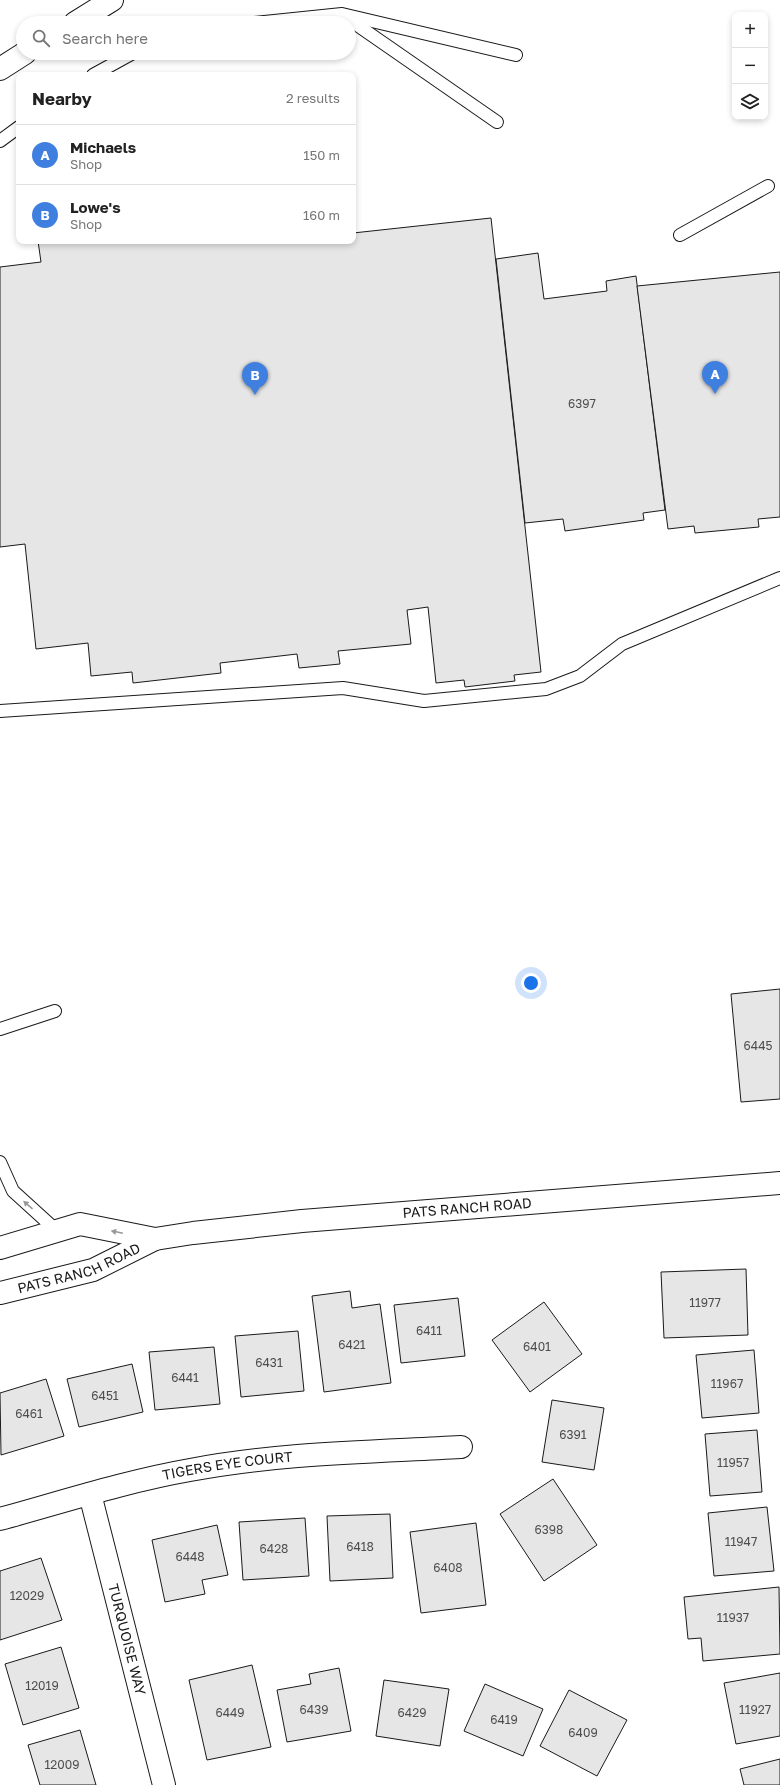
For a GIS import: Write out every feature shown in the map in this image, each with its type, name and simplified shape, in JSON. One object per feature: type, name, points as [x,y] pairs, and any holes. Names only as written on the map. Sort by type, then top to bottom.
[{"type":"main road","points":[[86,16],[112,0]]},
{"type":"main road","points":[[0,68],[16,59]]},
{"type":"main road","name":"PATS RANCH ROAD","points":[[0,1248],[80,1224],[155,1239],[302,1221],[780,1183]]},
{"type":"main road","name":"PATS RANCH ROAD","points":[[0,1293],[93,1270],[155,1239]]},
{"type":"main road","name":"TIGERS EYE COURT","points":[[0,1519],[90,1494],[189,1470],[271,1458],[461,1447]]},
{"type":"main road","name":"TURQUOISE WAY","points":[[90,1494],[164,1785]]},
{"type":"lane","points":[[322,16],[342,14],[350,16]]},
{"type":"lane","points":[[356,17],[516,55]]},
{"type":"lane","points":[[356,24],[497,122]]},
{"type":"lane","points":[[98,72],[120,60]]},
{"type":"lane","points":[[0,141],[16,129]]},
{"type":"lane","points":[[680,235],[768,186]]},
{"type":"lane","points":[[0,711],[343,688],[424,700],[546,689],[580,676],[622,644],[780,578]]},
{"type":"lane","points":[[0,1029],[55,1011]]},
{"type":"lane","points":[[0,1162],[12,1191],[58,1230]]},
{"type":"building","points":[[491,218],[541,672],[514,675],[515,681],[465,687],[464,680],[436,683],[428,607],[407,610],[411,644],[338,651],[340,664],[299,668],[297,654],[220,663],[221,673],[133,683],[132,672],[91,676],[88,643],[36,649],[25,544],[0,547],[0,267],[41,262],[38,244],[356,244],[356,233]]},
{"type":"building","points":[[538,253],[544,299],[607,291],[606,281],[636,276],[665,510],[643,513],[644,520],[565,531],[563,519],[525,523],[496,259]]},
{"type":"building","points":[[780,272],[780,517],[758,519],[759,527],[695,533],[694,526],[668,529],[637,286]]},
{"type":"building","points":[[780,989],[780,1099],[741,1102],[731,994]]},
{"type":"building","points":[[746,1269],[748,1335],[664,1338],[661,1272]]},
{"type":"building","points":[[350,1291],[352,1308],[380,1304],[391,1383],[324,1392],[312,1296]]},
{"type":"building","points":[[458,1298],[465,1356],[401,1363],[394,1305]]},
{"type":"building","points":[[544,1302],[582,1354],[530,1392],[492,1340]]},
{"type":"building","points":[[298,1331],[304,1391],[241,1397],[235,1336]]},
{"type":"building","points":[[214,1347],[220,1404],[155,1410],[149,1352]]},
{"type":"building","points":[[754,1350],[759,1413],[702,1418],[696,1355]]},
{"type":"building","points":[[132,1364],[143,1412],[79,1427],[67,1379]]},
{"type":"building","points":[[46,1379],[64,1436],[1,1455],[0,1393]]},
{"type":"building","points":[[552,1400],[604,1408],[594,1470],[542,1462]]},
{"type":"building","points":[[757,1430],[762,1492],[710,1496],[705,1434]]},
{"type":"building","points":[[553,1479],[597,1545],[544,1581],[500,1514]]},
{"type":"building","points":[[767,1507],[774,1571],[714,1576],[708,1513]]},
{"type":"building","points":[[390,1514],[393,1578],[330,1581],[327,1516]]},
{"type":"building","points":[[305,1518],[309,1576],[243,1580],[239,1522]]},
{"type":"building","points":[[476,1523],[486,1605],[421,1613],[410,1532]]},
{"type":"building","points":[[217,1525],[228,1575],[202,1580],[205,1594],[165,1602],[152,1540]]},
{"type":"building","points":[[41,1558],[62,1620],[0,1640],[0,1571]]},
{"type":"building","points":[[779,1587],[780,1654],[703,1661],[701,1638],[688,1639],[684,1597]]},
{"type":"building","points":[[61,1647],[79,1708],[23,1725],[5,1664]]},
{"type":"building","points":[[252,1665],[271,1747],[207,1760],[189,1680]]},
{"type":"building","points":[[339,1668],[351,1731],[287,1742],[277,1690],[311,1684],[309,1674]]},
{"type":"building","points":[[780,1673],[780,1736],[736,1744],[724,1683]]},
{"type":"building","points":[[384,1680],[449,1689],[440,1746],[376,1736]]},
{"type":"building","points":[[485,1684],[543,1709],[523,1756],[464,1731]]},
{"type":"building","points":[[569,1690],[627,1720],[597,1776],[540,1746]]},
{"type":"building","points":[[80,1730],[96,1785],[40,1785],[28,1745]]},
{"type":"building","points":[[780,1759],[780,1785],[744,1785],[740,1769]]},
{"type":"place","name":"Michaels","points":[[715,394]]},
{"type":"place","name":"Lowe's","points":[[255,395]]}]
